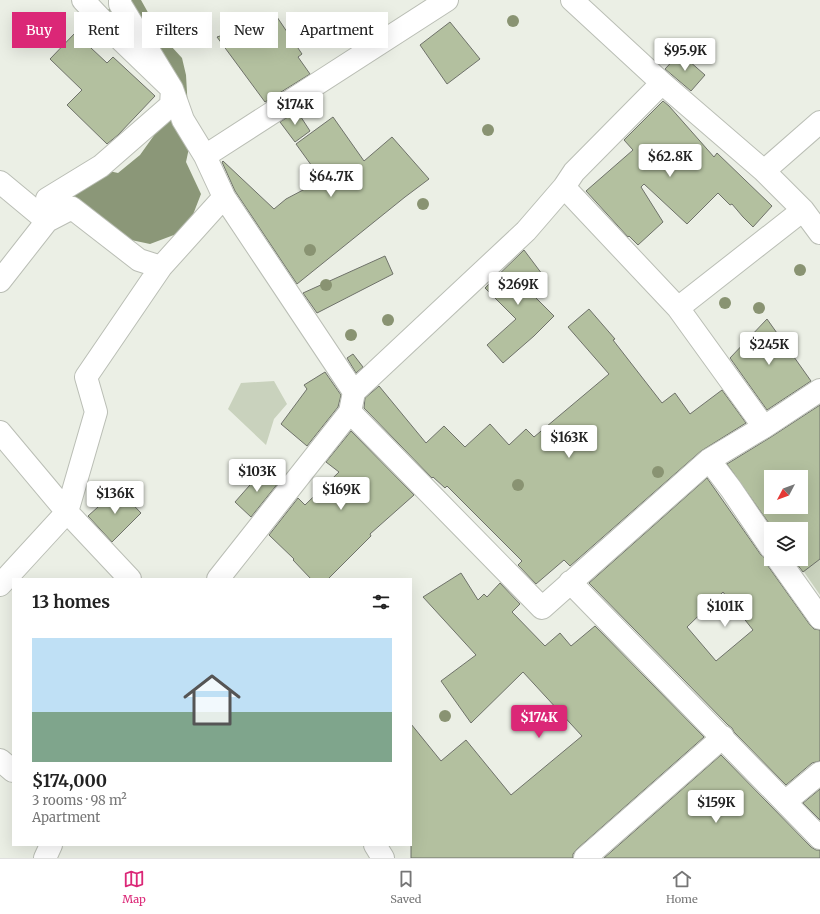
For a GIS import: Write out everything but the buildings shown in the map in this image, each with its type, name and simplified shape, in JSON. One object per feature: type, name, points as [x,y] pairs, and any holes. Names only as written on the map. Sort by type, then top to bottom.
[{"type":"street","points":[[47,221],[47,199],[101,166],[171,105],[172,89],[118,37],[83,0]]},
{"type":"street","points":[[120,0],[120,4],[172,89],[183,120],[205,156],[224,197],[352,402],[542,608],[709,460],[764,427],[820,390]]},
{"type":"street","points":[[205,156],[447,0]]},
{"type":"street","points":[[572,0],[662,83],[764,171],[804,210],[820,233]]},
{"type":"street","points":[[219,578],[352,402],[526,231],[564,187],[574,172],[662,83]]},
{"type":"street","points":[[764,171],[820,122]]},
{"type":"street","points":[[0,182],[47,221]]},
{"type":"street","points":[[564,187],[678,308],[764,427]]},
{"type":"street","points":[[0,585],[67,512],[96,412],[86,377],[161,268],[224,197]]},
{"type":"street","points":[[0,281],[47,221],[72,208],[139,260],[161,268]]},
{"type":"street","points":[[678,308],[804,210]]},
{"type":"street","points":[[0,432],[67,512],[129,578]]},
{"type":"street","points":[[709,460],[732,490],[764,538]]},
{"type":"street","points":[[783,566],[820,618]]},
{"type":"street","points":[[570,582],[820,838]]},
{"type":"street","points":[[585,858],[723,737]]},
{"type":"street","points":[[0,760],[12,770]]},
{"type":"street","points":[[786,802],[820,774]]},
{"type":"street","points":[[45,858],[51,846]]},
{"type":"street","points":[[376,846],[383,858]]},
{"type":"shaded area","points":[[116,0],[141,0],[148,12],[142,12],[142,48],[173,48],[182,58],[186,75],[189,148],[186,162],[201,194],[187,230],[150,244],[117,237],[47,199],[36,197],[101,166],[109,171],[118,173],[140,155],[165,120],[171,105],[133,48],[134,12],[109,12],[108,10]]},
{"type":"shaded area","points":[[274,381],[287,404],[274,419],[266,445],[228,409],[241,383]]},
{"type":"shaded area","points":[[820,559],[820,595],[802,569]]}]
